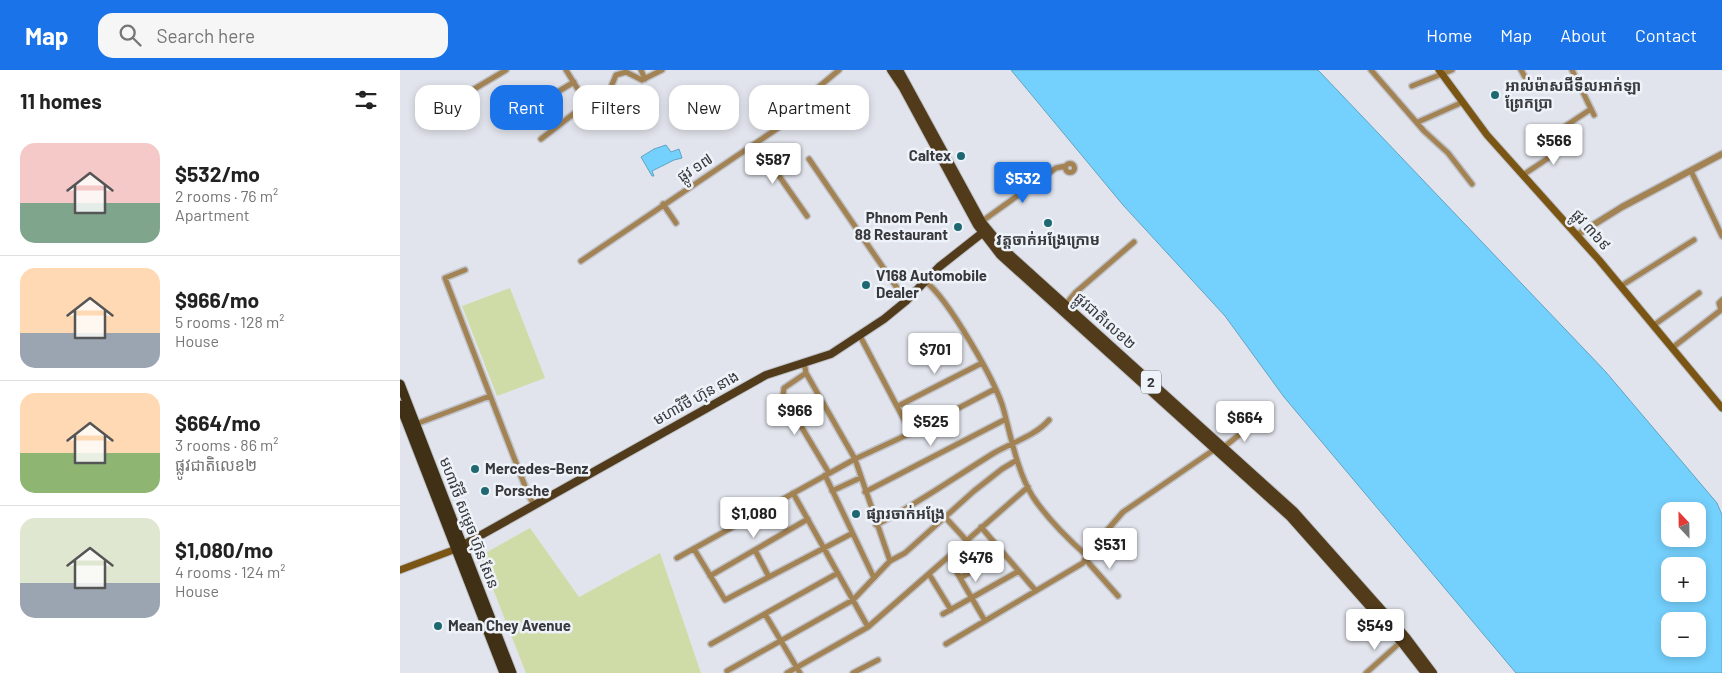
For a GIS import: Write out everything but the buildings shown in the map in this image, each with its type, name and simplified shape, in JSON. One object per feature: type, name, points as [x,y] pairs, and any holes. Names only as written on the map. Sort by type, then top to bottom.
[{"type":"highway","name":"មហាវិថី សម្តេច ហ៊ុន សែន","points":[[400,384],[416,424],[504,673]]},
{"type":"highway","name":"មហាវិថី សម្តេច ហ៊ុន សែន","points":[[400,405],[512,673]]},
{"type":"main road","name":"ផ្លូវជាតិលេខ២","points":[[891,70],[982,227],[1007,261],[1224,447],[1294,511],[1434,673]]},
{"type":"main road","name":"ផ្លូវជាតិលេខ២","points":[[899,70],[982,227],[1105,345]]},
{"type":"main road","name":"ផ្លូវ ៣៦៩","points":[[1441,72],[1487,135],[1621,286],[1722,408]]},
{"type":"main road","name":"មហាវិថី ហ៊ុន នាង","points":[[400,570],[459,547],[766,375],[828,356],[860,336],[906,301],[926,282],[938,267],[982,227]]},
{"type":"main road","name":"ផ្លូវជាតិលេខ២","points":[[1143,379],[1215,449],[1290,517],[1404,639],[1425,673]]},
{"type":"street","points":[[480,85],[506,70]]},
{"type":"street","points":[[566,70],[576,85]]},
{"type":"street","points":[[641,70],[646,79]]},
{"type":"street","points":[[612,85],[616,75],[626,72],[642,80],[662,70]]},
{"type":"street","name":"ផ្លូវ ១៧","points":[[581,260],[790,119],[800,103],[839,70]]},
{"type":"street","points":[[1371,70],[1448,153],[1472,184]]},
{"type":"street","points":[[1412,86],[1441,72],[1452,70]]},
{"type":"street","points":[[1521,70],[1525,78]]},
{"type":"street","points":[[1558,131],[1593,112],[1572,70]]},
{"type":"street","points":[[563,89],[574,82]]},
{"type":"street","points":[[1418,122],[1463,102]]},
{"type":"street","points":[[541,139],[573,115]]},
{"type":"street","points":[[1523,175],[1574,141]]},
{"type":"street","points":[[756,142],[807,216]]},
{"type":"street","points":[[1577,235],[1622,206],[1722,154]]},
{"type":"street","points":[[809,159],[906,301]]},
{"type":"street","points":[[982,227],[1056,168],[1066,166]]},
{"type":"street","points":[[1691,171],[1720,228],[1722,236]]},
{"type":"street","points":[[663,204],[676,223]]},
{"type":"street","points":[[1621,286],[1694,240]]},
{"type":"street","points":[[1065,305],[1075,293],[1134,242]]},
{"type":"street","points":[[465,270],[445,278],[528,494],[534,505]]},
{"type":"street","points":[[926,282],[943,302],[982,363],[995,389],[1006,419],[1017,460],[1028,487],[1040,505],[1118,596]]},
{"type":"street","points":[[1654,325],[1699,293]]},
{"type":"street","points":[[1672,348],[1721,310],[1719,303],[1722,300]]},
{"type":"street","points":[[860,336],[912,433]]},
{"type":"street","points":[[804,362],[806,373],[855,459],[876,525],[890,561]]},
{"type":"street","points":[[898,406],[982,363]]},
{"type":"street","points":[[806,373],[784,388],[783,396],[827,474],[832,491],[851,534],[874,578]]},
{"type":"street","points":[[677,558],[855,459],[912,433],[995,389]]},
{"type":"street","points":[[416,424],[490,396]]},
{"type":"street","points":[[865,492],[1006,419]]},
{"type":"street","points":[[876,525],[920,502],[1012,443],[1039,430],[1049,420]]},
{"type":"street","points":[[1224,447],[1254,423]]},
{"type":"street","points":[[946,644],[1036,592],[1086,558],[1123,512],[1215,449]]},
{"type":"street","points":[[727,671],[853,600],[890,561],[905,553],[988,480],[1017,460]]},
{"type":"street","points":[[832,491],[860,478]]},
{"type":"street","points":[[787,673],[798,670],[868,626],[1028,487]]},
{"type":"street","points":[[793,493],[868,626]]},
{"type":"street","points":[[945,517],[966,540]]},
{"type":"street","points":[[710,576],[808,519]]},
{"type":"street","points":[[982,527],[1036,592]]},
{"type":"street","points":[[694,549],[725,600],[851,534]]},
{"type":"street","points":[[755,550],[768,577]]},
{"type":"street","points":[[948,557],[985,621]]},
{"type":"street","points":[[960,578],[983,566]]},
{"type":"street","points":[[944,614],[971,597],[1019,572]]},
{"type":"street","points":[[711,644],[838,573]]},
{"type":"street","points":[[928,574],[951,610]]},
{"type":"street","points":[[765,614],[798,670]]},
{"type":"street","points":[[1366,673],[1404,639]]},
{"type":"street","points":[[853,673],[878,660]]},
{"type":"green space","points":[[510,288],[545,378],[497,396],[462,306]]},
{"type":"green space","points":[[530,528],[579,597],[660,553],[701,673],[526,673],[480,556]]},
{"type":"water","points":[[1011,70],[1318,70],[1605,371],[1717,503],[1722,515],[1722,673],[1516,673],[1284,397],[1225,316],[1123,205]]},
{"type":"water","points":[[666,145],[671,152],[679,149],[682,158],[652,171],[654,176],[652,176],[641,157],[654,149]]},
{"type":"place","name":"អាល់ម៉ាសជីទីលអាក់ឡា ព្រែកប្រា","points":[[1495,95]]},
{"type":"place","name":"Caltex","points":[[961,156]]},
{"type":"place","name":"វត្តចាក់អង្រែក្រោម","points":[[1048,223]]},
{"type":"place","name":"Phnom Penh 88 Restaurant","points":[[958,227]]},
{"type":"place","name":"V168 Automobile Dealer","points":[[866,285]]},
{"type":"place","name":"Mercedes-Benz","points":[[475,469]]},
{"type":"place","name":"Porsche","points":[[485,491]]},
{"type":"place","name":"ផ្សារចាក់អង្រែ","points":[[856,514]]},
{"type":"place","name":"Mean Chey Avenue","points":[[438,626]]}]
